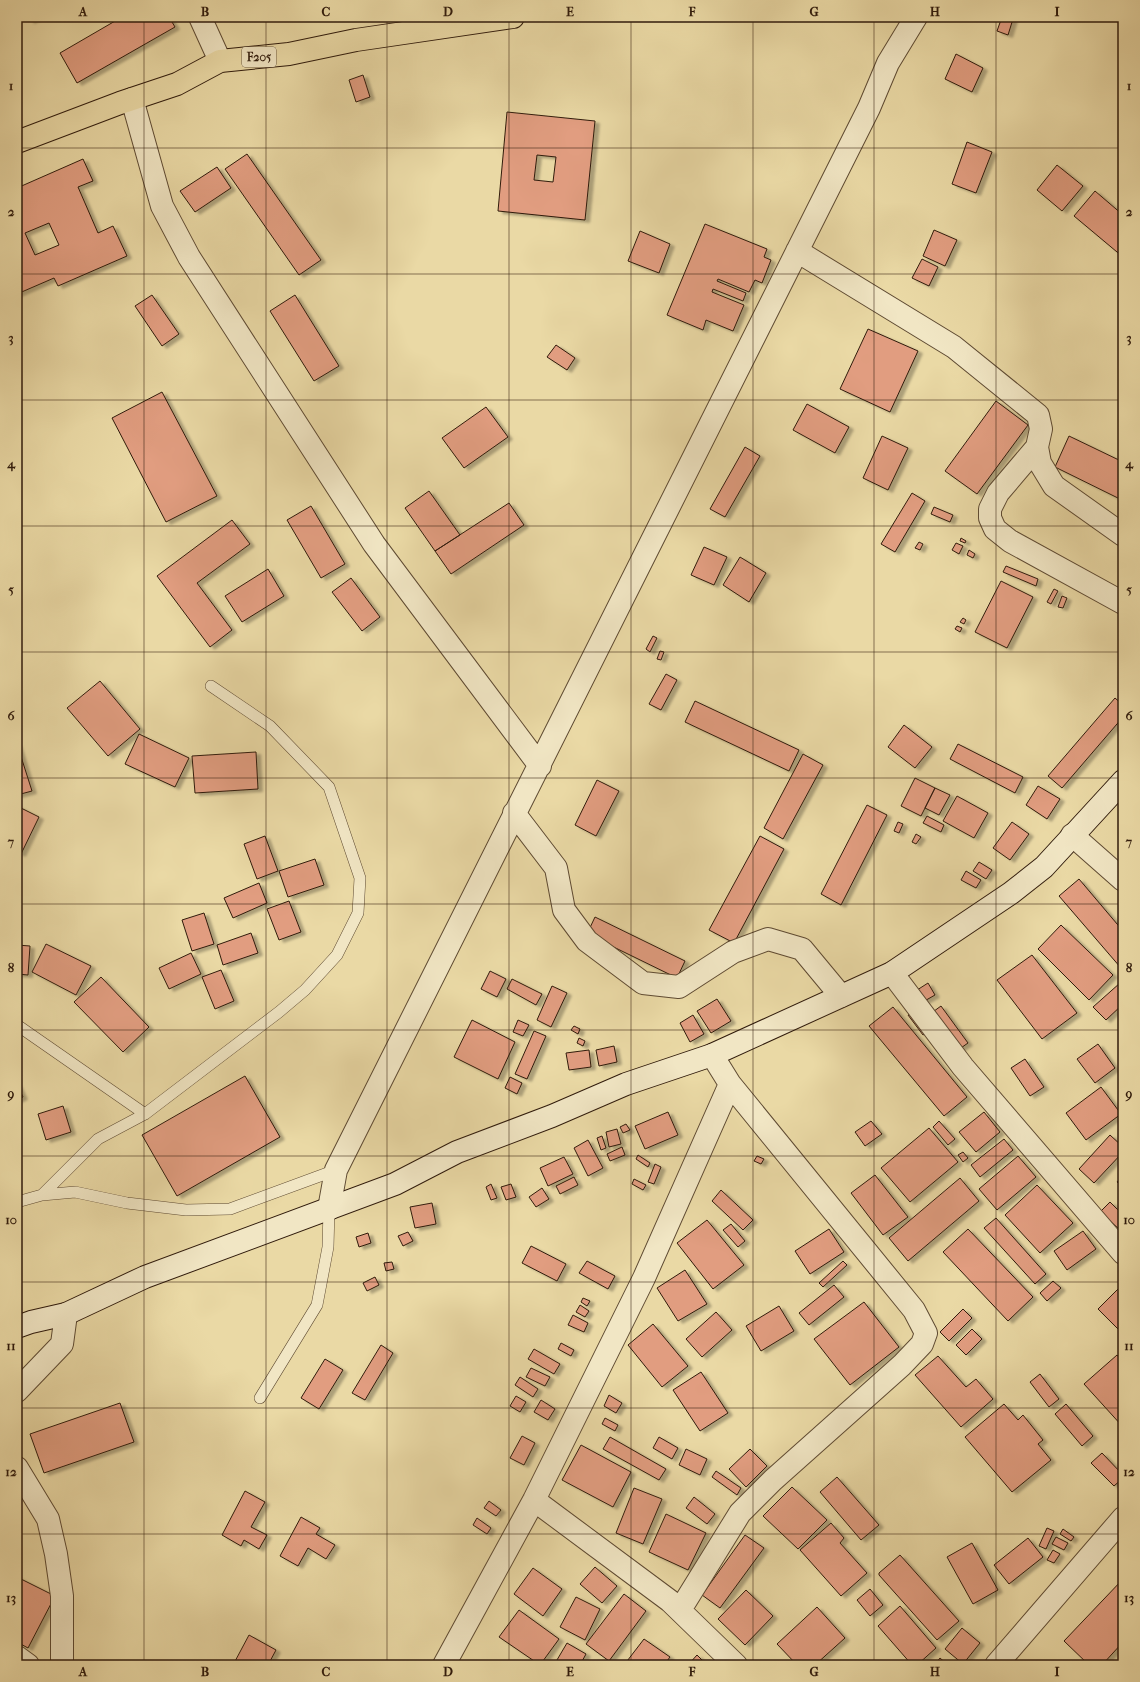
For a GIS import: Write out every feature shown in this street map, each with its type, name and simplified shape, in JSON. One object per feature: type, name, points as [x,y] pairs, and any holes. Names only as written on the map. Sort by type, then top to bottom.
[{"type":"main road","name":"F205","points":[[17,142],[132,99],[177,84],[220,61],[289,54],[356,40],[513,17]]},
{"type":"street","points":[[200,17],[220,61]]},
{"type":"street","points":[[329,1209],[336,1170],[869,108],[888,63],[916,17]]},
{"type":"street","points":[[132,99],[162,206],[189,257],[374,544],[540,766]]},
{"type":"street","points":[[796,251],[954,347],[1038,415],[1041,429],[1037,447],[1040,463],[1054,486],[1123,535]]},
{"type":"street","points":[[1037,447],[998,493],[990,509],[990,518],[994,529],[1010,542],[1123,603]]},
{"type":"street","points":[[17,1327],[31,1322],[66,1314],[145,1277],[395,1184],[457,1152],[552,1116],[626,1084],[712,1055],[892,973],[1011,893],[1044,867],[1123,781]]},
{"type":"street","points":[[514,813],[556,868],[564,910],[587,941],[643,983],[679,987],[733,952],[768,940],[802,949],[841,996]]},
{"type":"street","points":[[1072,835],[1123,880]]},
{"type":"street","points":[[892,973],[963,1067],[1123,1253]]},
{"type":"street","points":[[680,1610],[740,1513],[773,1480],[902,1365],[922,1344],[926,1333],[914,1310],[730,1084],[712,1055]]},
{"type":"street","points":[[444,1665],[534,1500],[644,1278],[730,1084]]},
{"type":"street","points":[[17,1391],[62,1344],[66,1314]]},
{"type":"street","points":[[17,1468],[48,1519],[56,1554],[62,1596],[62,1665]]},
{"type":"street","points":[[534,1500],[680,1610],[736,1665]]},
{"type":"street","points":[[996,1665],[1123,1518]]},
{"type":"street","points":[[17,1657],[28,1665]]},
{"type":"lane","points":[[42,1195],[98,1139],[145,1114],[280,1012],[305,990],[337,955],[358,913],[360,878],[329,787],[270,726],[211,686]]},
{"type":"lane","points":[[17,1025],[145,1114]]},
{"type":"lane","points":[[17,1202],[42,1195],[75,1192],[127,1203],[186,1210],[230,1209],[336,1170]]},
{"type":"lane","points":[[260,1398],[317,1305],[328,1247],[329,1209]]},
{"type":"building","points":[[28,17],[38,17],[30,21]]},
{"type":"building","points":[[122,17],[169,17],[175,27],[77,83],[60,53]]},
{"type":"building","points":[[1002,17],[1013,19],[1008,35],[997,31]]},
{"type":"building","points":[[956,54],[983,68],[972,92],[945,79]]},
{"type":"building","points":[[363,75],[370,97],[356,102],[349,80]]},
{"type":"building","points":[[507,112],[595,121],[585,220],[498,211]],"holes":[[[537,155],[556,157],[553,182],[534,180]]]},
{"type":"building","points":[[967,142],[992,152],[976,193],[952,184]]},
{"type":"building","points":[[247,154],[321,260],[299,275],[225,169]]},
{"type":"building","points":[[83,159],[93,181],[78,187],[98,233],[113,226],[127,256],[58,286],[54,278],[17,294],[17,188]],"holes":[[[49,223],[59,245],[35,255],[25,233]]]},
{"type":"building","points":[[1057,165],[1083,186],[1062,211],[1037,190]]},
{"type":"building","points":[[217,167],[231,188],[195,212],[180,191]]},
{"type":"building","points":[[1095,191],[1123,215],[1123,257],[1074,216]]},
{"type":"building","points":[[705,224],[767,249],[764,257],[771,260],[762,283],[755,280],[749,292],[718,279],[717,281],[746,293],[743,301],[713,289],[712,292],[744,305],[733,331],[706,320],[703,330],[667,315]]},
{"type":"building","points":[[934,230],[957,240],[945,266],[923,256]]},
{"type":"building","points":[[640,231],[670,244],[659,273],[628,261]]},
{"type":"building","points":[[922,259],[938,267],[929,286],[912,278]]},
{"type":"building","points":[[152,295],[179,334],[162,346],[135,306]]},
{"type":"building","points":[[295,295],[339,366],[314,381],[270,311]]},
{"type":"building","points":[[868,329],[918,351],[890,412],[840,389]]},
{"type":"building","points":[[556,345],[575,358],[567,370],[547,357]]},
{"type":"building","points":[[162,392],[217,496],[166,522],[112,418]]},
{"type":"building","points":[[996,401],[1028,425],[977,494],[945,471]]},
{"type":"building","points":[[807,404],[849,427],[835,453],[793,430]]},
{"type":"building","points":[[486,407],[508,437],[464,468],[442,438]]},
{"type":"building","points":[[882,436],[908,448],[888,490],[863,478]]},
{"type":"building","points":[[1069,436],[1123,462],[1122,500],[1055,467]]},
{"type":"building","points":[[745,447],[760,456],[725,517],[710,509]]},
{"type":"building","points":[[429,491],[460,535],[435,551],[405,508]]},
{"type":"building","points":[[912,493],[925,501],[895,552],[881,544]]},
{"type":"building","points":[[509,503],[524,525],[451,574],[435,551]]},
{"type":"building","points":[[311,506],[345,564],[321,578],[287,520]]},
{"type":"building","points":[[934,507],[953,515],[950,522],[931,514]]},
{"type":"building","points":[[232,520],[250,544],[197,583],[232,630],[210,647],[157,576]]},
{"type":"building","points":[[961,538],[966,541],[965,543],[960,541]]},
{"type":"building","points":[[919,542],[923,544],[920,550],[915,548]]},
{"type":"building","points":[[956,543],[963,546],[959,554],[952,550]]},
{"type":"building","points":[[704,547],[727,557],[714,585],[691,575]]},
{"type":"building","points":[[969,550],[975,554],[973,558],[967,555]]},
{"type":"building","points":[[740,557],[766,573],[749,602],[723,585]]},
{"type":"building","points":[[1006,566],[1038,579],[1036,586],[1003,572]]},
{"type":"building","points":[[268,569],[284,596],[242,622],[225,596]]},
{"type":"building","points":[[351,578],[380,617],[362,631],[332,592]]},
{"type":"building","points":[[1001,581],[1033,597],[1007,648],[975,632]]},
{"type":"building","points":[[1054,589],[1058,591],[1051,604],[1047,602]]},
{"type":"building","points":[[1062,596],[1067,598],[1063,608],[1058,607]]},
{"type":"building","points":[[963,618],[966,620],[964,624],[960,622]]},
{"type":"building","points":[[957,626],[962,628],[960,632],[955,629]]},
{"type":"building","points":[[653,636],[657,638],[650,652],[646,649]]},
{"type":"building","points":[[660,651],[664,652],[661,660],[657,659]]},
{"type":"building","points":[[666,674],[677,680],[661,710],[649,704]]},
{"type":"building","points":[[100,681],[140,729],[108,756],[67,708]]},
{"type":"building","points":[[1115,698],[1123,705],[1123,717],[1062,788],[1048,776]]},
{"type":"building","points":[[695,701],[799,750],[789,771],[685,722]]},
{"type":"building","points":[[904,725],[932,747],[915,768],[888,747]]},
{"type":"building","points":[[139,734],[189,758],[175,787],[125,764]]},
{"type":"building","points":[[17,744],[32,791],[17,795]]},
{"type":"building","points":[[958,744],[1023,777],[1015,793],[950,759]]},
{"type":"building","points":[[256,752],[258,789],[195,793],[192,756]]},
{"type":"building","points":[[803,754],[823,765],[783,839],[764,828]]},
{"type":"building","points":[[915,778],[935,788],[921,816],[901,806]]},
{"type":"building","points":[[597,780],[619,791],[596,836],[575,825]]},
{"type":"building","points":[[1038,786],[1060,799],[1047,819],[1026,805]]},
{"type":"building","points":[[935,788],[950,795],[939,815],[925,808]]},
{"type":"building","points":[[957,796],[988,813],[974,838],[943,821]]},
{"type":"building","points":[[867,805],[887,815],[841,905],[821,894]]},
{"type":"building","points":[[17,806],[39,817],[21,854],[17,852]]},
{"type":"building","points":[[927,816],[944,825],[941,832],[923,823]]},
{"type":"building","points":[[898,822],[903,824],[899,833],[894,831]]},
{"type":"building","points":[[1012,822],[1029,834],[1010,860],[993,848]]},
{"type":"building","points":[[916,834],[921,837],[916,844],[912,842]]},
{"type":"building","points":[[265,836],[278,871],[257,879],[244,844]]},
{"type":"building","points":[[760,836],[784,849],[734,943],[709,930]]},
{"type":"building","points":[[315,859],[324,885],[288,897],[279,871]]},
{"type":"building","points":[[979,862],[992,870],[986,879],[973,871]]},
{"type":"building","points":[[966,871],[981,880],[976,888],[961,880]]},
{"type":"building","points":[[1079,879],[1123,931],[1123,966],[1121,968],[1059,896]]},
{"type":"building","points":[[259,883],[267,903],[233,918],[224,898]]},
{"type":"building","points":[[289,901],[301,932],[279,940],[267,909]]},
{"type":"building","points":[[204,913],[214,944],[192,951],[182,920]]},
{"type":"building","points":[[595,917],[685,961],[677,978],[587,934]]},
{"type":"building","points":[[1061,925],[1113,975],[1089,1000],[1038,949]]},
{"type":"building","points":[[251,933],[258,953],[223,965],[217,945]]},
{"type":"building","points":[[46,944],[91,966],[76,995],[32,972]]},
{"type":"building","points":[[17,945],[30,946],[28,975],[17,974]]},
{"type":"building","points":[[191,953],[201,974],[169,989],[159,968]]},
{"type":"building","points":[[1032,955],[1077,1013],[1042,1039],[997,980]]},
{"type":"building","points":[[221,970],[234,1001],[215,1009],[202,977]]},
{"type":"building","points":[[490,971],[506,979],[497,997],[481,989]]},
{"type":"building","points":[[101,977],[149,1027],[123,1052],[74,1002]]},
{"type":"building","points":[[512,979],[542,994],[536,1005],[507,989]]},
{"type":"building","points":[[928,983],[935,995],[921,1003],[914,992]]},
{"type":"building","points":[[1120,983],[1123,986],[1123,1004],[1106,1020],[1093,1007]]},
{"type":"building","points":[[552,986],[567,993],[551,1027],[537,1020]]},
{"type":"building","points":[[717,999],[731,1021],[711,1033],[697,1011]]},
{"type":"building","points":[[941,1006],[968,1043],[958,1050],[930,1014]]},
{"type":"building","points":[[893,1007],[967,1097],[944,1116],[869,1026]]},
{"type":"building","points":[[914,1011],[929,1031],[923,1035],[908,1015]]},
{"type":"building","points":[[693,1015],[704,1034],[690,1042],[680,1023]]},
{"type":"building","points":[[472,1020],[515,1042],[498,1079],[454,1057]]},
{"type":"building","points":[[518,1020],[529,1025],[523,1036],[513,1032]]},
{"type":"building","points":[[574,1026],[580,1029],[578,1034],[571,1030]]},
{"type":"building","points":[[534,1031],[546,1036],[527,1079],[515,1074]]},
{"type":"building","points":[[579,1038],[585,1041],[583,1046],[577,1043]]},
{"type":"building","points":[[1098,1044],[1115,1068],[1095,1083],[1077,1059]]},
{"type":"building","points":[[614,1046],[617,1062],[599,1066],[596,1050]]},
{"type":"building","points":[[589,1050],[591,1067],[569,1070],[566,1053]]},
{"type":"building","points":[[1025,1059],[1044,1087],[1030,1096],[1011,1068]]},
{"type":"building","points":[[245,1076],[280,1137],[177,1196],[142,1135]]},
{"type":"building","points":[[510,1077],[522,1083],[517,1094],[505,1088]]},
{"type":"building","points":[[17,1084],[23,1097],[17,1100]]},
{"type":"building","points":[[1101,1087],[1121,1114],[1086,1140],[1066,1113]]},
{"type":"building","points":[[63,1106],[71,1132],[46,1140],[38,1114]]},
{"type":"building","points":[[668,1112],[678,1135],[645,1149],[635,1126]]},
{"type":"building","points":[[984,1112],[1000,1132],[976,1152],[959,1132]]},
{"type":"building","points":[[871,1121],[882,1134],[865,1146],[855,1132]]},
{"type":"building","points":[[939,1121],[955,1139],[948,1145],[933,1127]]},
{"type":"building","points":[[626,1124],[630,1130],[623,1133],[620,1127]]},
{"type":"building","points":[[929,1128],[958,1162],[910,1202],[881,1168]]},
{"type":"building","points":[[617,1129],[621,1144],[609,1147],[606,1132]]},
{"type":"building","points":[[1110,1135],[1123,1147],[1123,1152],[1094,1183],[1079,1169]]},
{"type":"building","points":[[602,1136],[606,1148],[601,1150],[597,1138]]},
{"type":"building","points":[[1004,1139],[1013,1150],[980,1177],[971,1165]]},
{"type":"building","points":[[588,1140],[603,1168],[588,1176],[574,1148]]},
{"type":"building","points":[[622,1147],[625,1155],[610,1161],[607,1154]]},
{"type":"building","points":[[963,1152],[968,1158],[963,1162],[958,1155]]},
{"type":"building","points":[[638,1155],[650,1163],[648,1167],[636,1159]]},
{"type":"building","points":[[757,1156],[764,1159],[761,1164],[754,1161]]},
{"type":"building","points":[[1018,1156],[1036,1177],[997,1210],[979,1189]]},
{"type":"building","points":[[564,1157],[573,1174],[548,1186],[540,1168]]},
{"type":"building","points":[[655,1164],[661,1167],[654,1184],[648,1182]]},
{"type":"building","points":[[875,1175],[908,1217],[883,1235],[851,1193]]},
{"type":"building","points":[[1123,1175],[1123,1187],[1117,1182]]},
{"type":"building","points":[[574,1177],[578,1185],[560,1194],[556,1186]]},
{"type":"building","points":[[960,1178],[979,1201],[908,1261],[889,1238]]},
{"type":"building","points":[[634,1179],[646,1185],[643,1190],[632,1184]]},
{"type":"building","points":[[491,1184],[497,1198],[491,1200],[486,1187]]},
{"type":"building","points":[[511,1184],[516,1197],[506,1200],[501,1187]]},
{"type":"building","points":[[1037,1185],[1073,1223],[1040,1253],[1005,1215]]},
{"type":"building","points":[[542,1188],[549,1199],[536,1207],[529,1197]]},
{"type":"building","points":[[721,1190],[753,1220],[743,1230],[712,1201]]},
{"type":"building","points":[[1110,1202],[1120,1212],[1123,1209],[1123,1224],[1119,1229],[1100,1212]]},
{"type":"building","points":[[432,1203],[436,1224],[415,1228],[410,1207]]},
{"type":"building","points":[[996,1218],[1046,1274],[1035,1284],[984,1228]]},
{"type":"building","points":[[707,1220],[744,1265],[713,1289],[677,1243]]},
{"type":"building","points":[[731,1224],[745,1241],[738,1247],[723,1230]]},
{"type":"building","points":[[829,1229],[844,1252],[810,1274],[795,1251]]},
{"type":"building","points":[[968,1229],[1033,1297],[1008,1321],[943,1252]]},
{"type":"building","points":[[1083,1231],[1096,1249],[1067,1270],[1054,1251]]},
{"type":"building","points":[[408,1232],[413,1241],[403,1246],[398,1236]]},
{"type":"building","points":[[368,1233],[371,1243],[359,1247],[356,1237]]},
{"type":"building","points":[[531,1246],[566,1264],[557,1281],[522,1263]]},
{"type":"building","points":[[587,1261],[615,1276],[608,1289],[579,1273]]},
{"type":"building","points":[[843,1261],[847,1265],[823,1287],[819,1283]]},
{"type":"building","points":[[392,1262],[394,1269],[386,1271],[384,1263]]},
{"type":"building","points":[[685,1270],[707,1304],[678,1321],[657,1288]]},
{"type":"building","points":[[375,1277],[379,1285],[367,1291],[363,1283]]},
{"type":"building","points":[[1053,1281],[1061,1288],[1047,1301],[1040,1293]]},
{"type":"building","points":[[834,1285],[844,1297],[809,1325],[799,1313]]},
{"type":"building","points":[[1122,1285],[1123,1286],[1123,1334],[1098,1309]]},
{"type":"building","points":[[583,1298],[590,1301],[587,1306],[581,1302]]},
{"type":"building","points":[[864,1302],[899,1347],[850,1385],[814,1339]]},
{"type":"building","points":[[580,1305],[589,1311],[585,1317],[576,1312]]},
{"type":"building","points":[[779,1306],[794,1331],[761,1351],[746,1326]]},
{"type":"building","points":[[963,1309],[972,1318],[949,1341],[940,1332]]},
{"type":"building","points":[[716,1312],[732,1330],[702,1357],[686,1339]]},
{"type":"building","points":[[573,1315],[588,1323],[584,1332],[568,1325]]},
{"type":"building","points":[[653,1324],[688,1366],[662,1387],[628,1345]]},
{"type":"building","points":[[972,1329],[982,1339],[966,1355],[956,1345]]},
{"type":"building","points":[[561,1343],[574,1350],[571,1356],[558,1349]]},
{"type":"building","points":[[381,1345],[393,1353],[365,1400],[352,1393]]},
{"type":"building","points":[[534,1349],[560,1364],[554,1374],[528,1359]]},
{"type":"building","points":[[1117,1355],[1123,1362],[1123,1427],[1084,1384]]},
{"type":"building","points":[[938,1356],[966,1387],[976,1379],[993,1399],[961,1427],[915,1375]]},
{"type":"building","points":[[325,1359],[343,1370],[319,1409],[301,1398]]},
{"type":"building","points":[[531,1368],[550,1377],[545,1386],[526,1377]]},
{"type":"building","points":[[701,1372],[728,1413],[700,1431],[673,1390]]},
{"type":"building","points":[[1040,1374],[1059,1399],[1049,1407],[1030,1382]]},
{"type":"building","points":[[520,1377],[538,1389],[533,1397],[515,1385]]},
{"type":"building","points":[[609,1395],[622,1403],[616,1413],[604,1406]]},
{"type":"building","points":[[516,1396],[526,1402],[520,1412],[510,1406]]},
{"type":"building","points":[[541,1400],[555,1409],[548,1420],[534,1412]]},
{"type":"building","points":[[120,1403],[134,1442],[44,1473],[30,1434]]},
{"type":"building","points":[[1004,1404],[1018,1420],[1023,1415],[1043,1440],[1038,1444],[1051,1460],[1012,1492],[965,1437]]},
{"type":"building","points":[[1066,1404],[1093,1436],[1082,1446],[1055,1414]]},
{"type":"building","points":[[605,1418],[618,1425],[615,1431],[602,1424]]},
{"type":"building","points":[[522,1436],[535,1443],[524,1465],[510,1458]]},
{"type":"building","points":[[610,1437],[666,1469],[659,1480],[603,1449]]},
{"type":"building","points":[[659,1437],[678,1448],[672,1459],[653,1448]]},
{"type":"building","points":[[581,1445],[631,1472],[613,1507],[562,1480]]},
{"type":"building","points":[[686,1449],[707,1459],[700,1475],[679,1465]]},
{"type":"building","points":[[750,1449],[767,1466],[746,1487],[729,1469]]},
{"type":"building","points":[[1102,1453],[1123,1475],[1123,1478],[1114,1486],[1091,1463]]},
{"type":"building","points":[[716,1471],[741,1488],[737,1495],[712,1477]]},
{"type":"building","points":[[837,1477],[879,1525],[861,1540],[820,1492]]},
{"type":"building","points":[[792,1487],[827,1520],[798,1549],[763,1516]]},
{"type":"building","points":[[634,1488],[662,1499],[643,1544],[616,1533]]},
{"type":"building","points":[[245,1491],[265,1502],[251,1527],[267,1535],[259,1549],[244,1540],[241,1546],[222,1535]]},
{"type":"building","points":[[694,1497],[715,1514],[707,1524],[686,1508]]},
{"type":"building","points":[[489,1501],[501,1510],[496,1516],[484,1508]]},
{"type":"building","points":[[666,1514],[706,1533],[688,1570],[649,1552]]},
{"type":"building","points":[[301,1517],[320,1528],[316,1534],[335,1545],[326,1559],[308,1548],[298,1566],[280,1556]]},
{"type":"building","points":[[477,1518],[491,1528],[487,1534],[473,1525]]},
{"type":"building","points":[[831,1523],[844,1538],[840,1543],[867,1573],[841,1596],[800,1550]]},
{"type":"building","points":[[1047,1528],[1054,1531],[1046,1549],[1039,1546]]},
{"type":"building","points":[[1063,1529],[1074,1537],[1071,1541],[1060,1534]]},
{"type":"building","points":[[745,1535],[764,1548],[720,1608],[702,1595]]},
{"type":"building","points":[[1056,1537],[1068,1543],[1064,1550],[1052,1544]]},
{"type":"building","points":[[1028,1538],[1043,1557],[1009,1584],[994,1565]]},
{"type":"building","points":[[972,1543],[998,1590],[973,1604],[947,1557]]},
{"type":"building","points":[[1053,1550],[1060,1554],[1054,1563],[1047,1560]]},
{"type":"building","points":[[900,1555],[959,1621],[937,1640],[879,1575],[879,1573]]},
{"type":"building","points":[[595,1567],[617,1586],[602,1603],[580,1584]]},
{"type":"building","points":[[533,1568],[562,1589],[543,1616],[514,1594]]},
{"type":"building","points":[[17,1577],[55,1596],[28,1648],[17,1642]]},
{"type":"building","points":[[1123,1579],[1123,1642],[1102,1665],[1089,1665],[1064,1641]]},
{"type":"building","points":[[870,1589],[883,1605],[870,1616],[857,1600]]},
{"type":"building","points":[[746,1590],[773,1616],[745,1645],[718,1619]]},
{"type":"building","points":[[624,1594],[646,1611],[609,1661],[586,1644]]},
{"type":"building","points":[[576,1597],[600,1609],[585,1640],[560,1627]]},
{"type":"building","points":[[900,1606],[936,1648],[917,1665],[912,1665],[878,1626]]},
{"type":"building","points":[[817,1607],[845,1638],[815,1665],[797,1665],[777,1644]]},
{"type":"building","points":[[519,1610],[559,1639],[540,1665],[499,1637]]},
{"type":"building","points":[[962,1628],[980,1643],[963,1664],[945,1649]]},
{"type":"building","points":[[249,1635],[276,1650],[268,1665],[233,1665]]},
{"type":"building","points":[[644,1639],[670,1657],[664,1665],[624,1665]]},
{"type":"building","points":[[567,1643],[586,1654],[580,1665],[554,1665]]},
{"type":"building","points":[[697,1655],[707,1665],[688,1665]]},
{"type":"building","points":[[940,1658],[948,1665],[934,1665]]},
{"type":"building","points":[[872,1661],[876,1665],[867,1665]]}]
